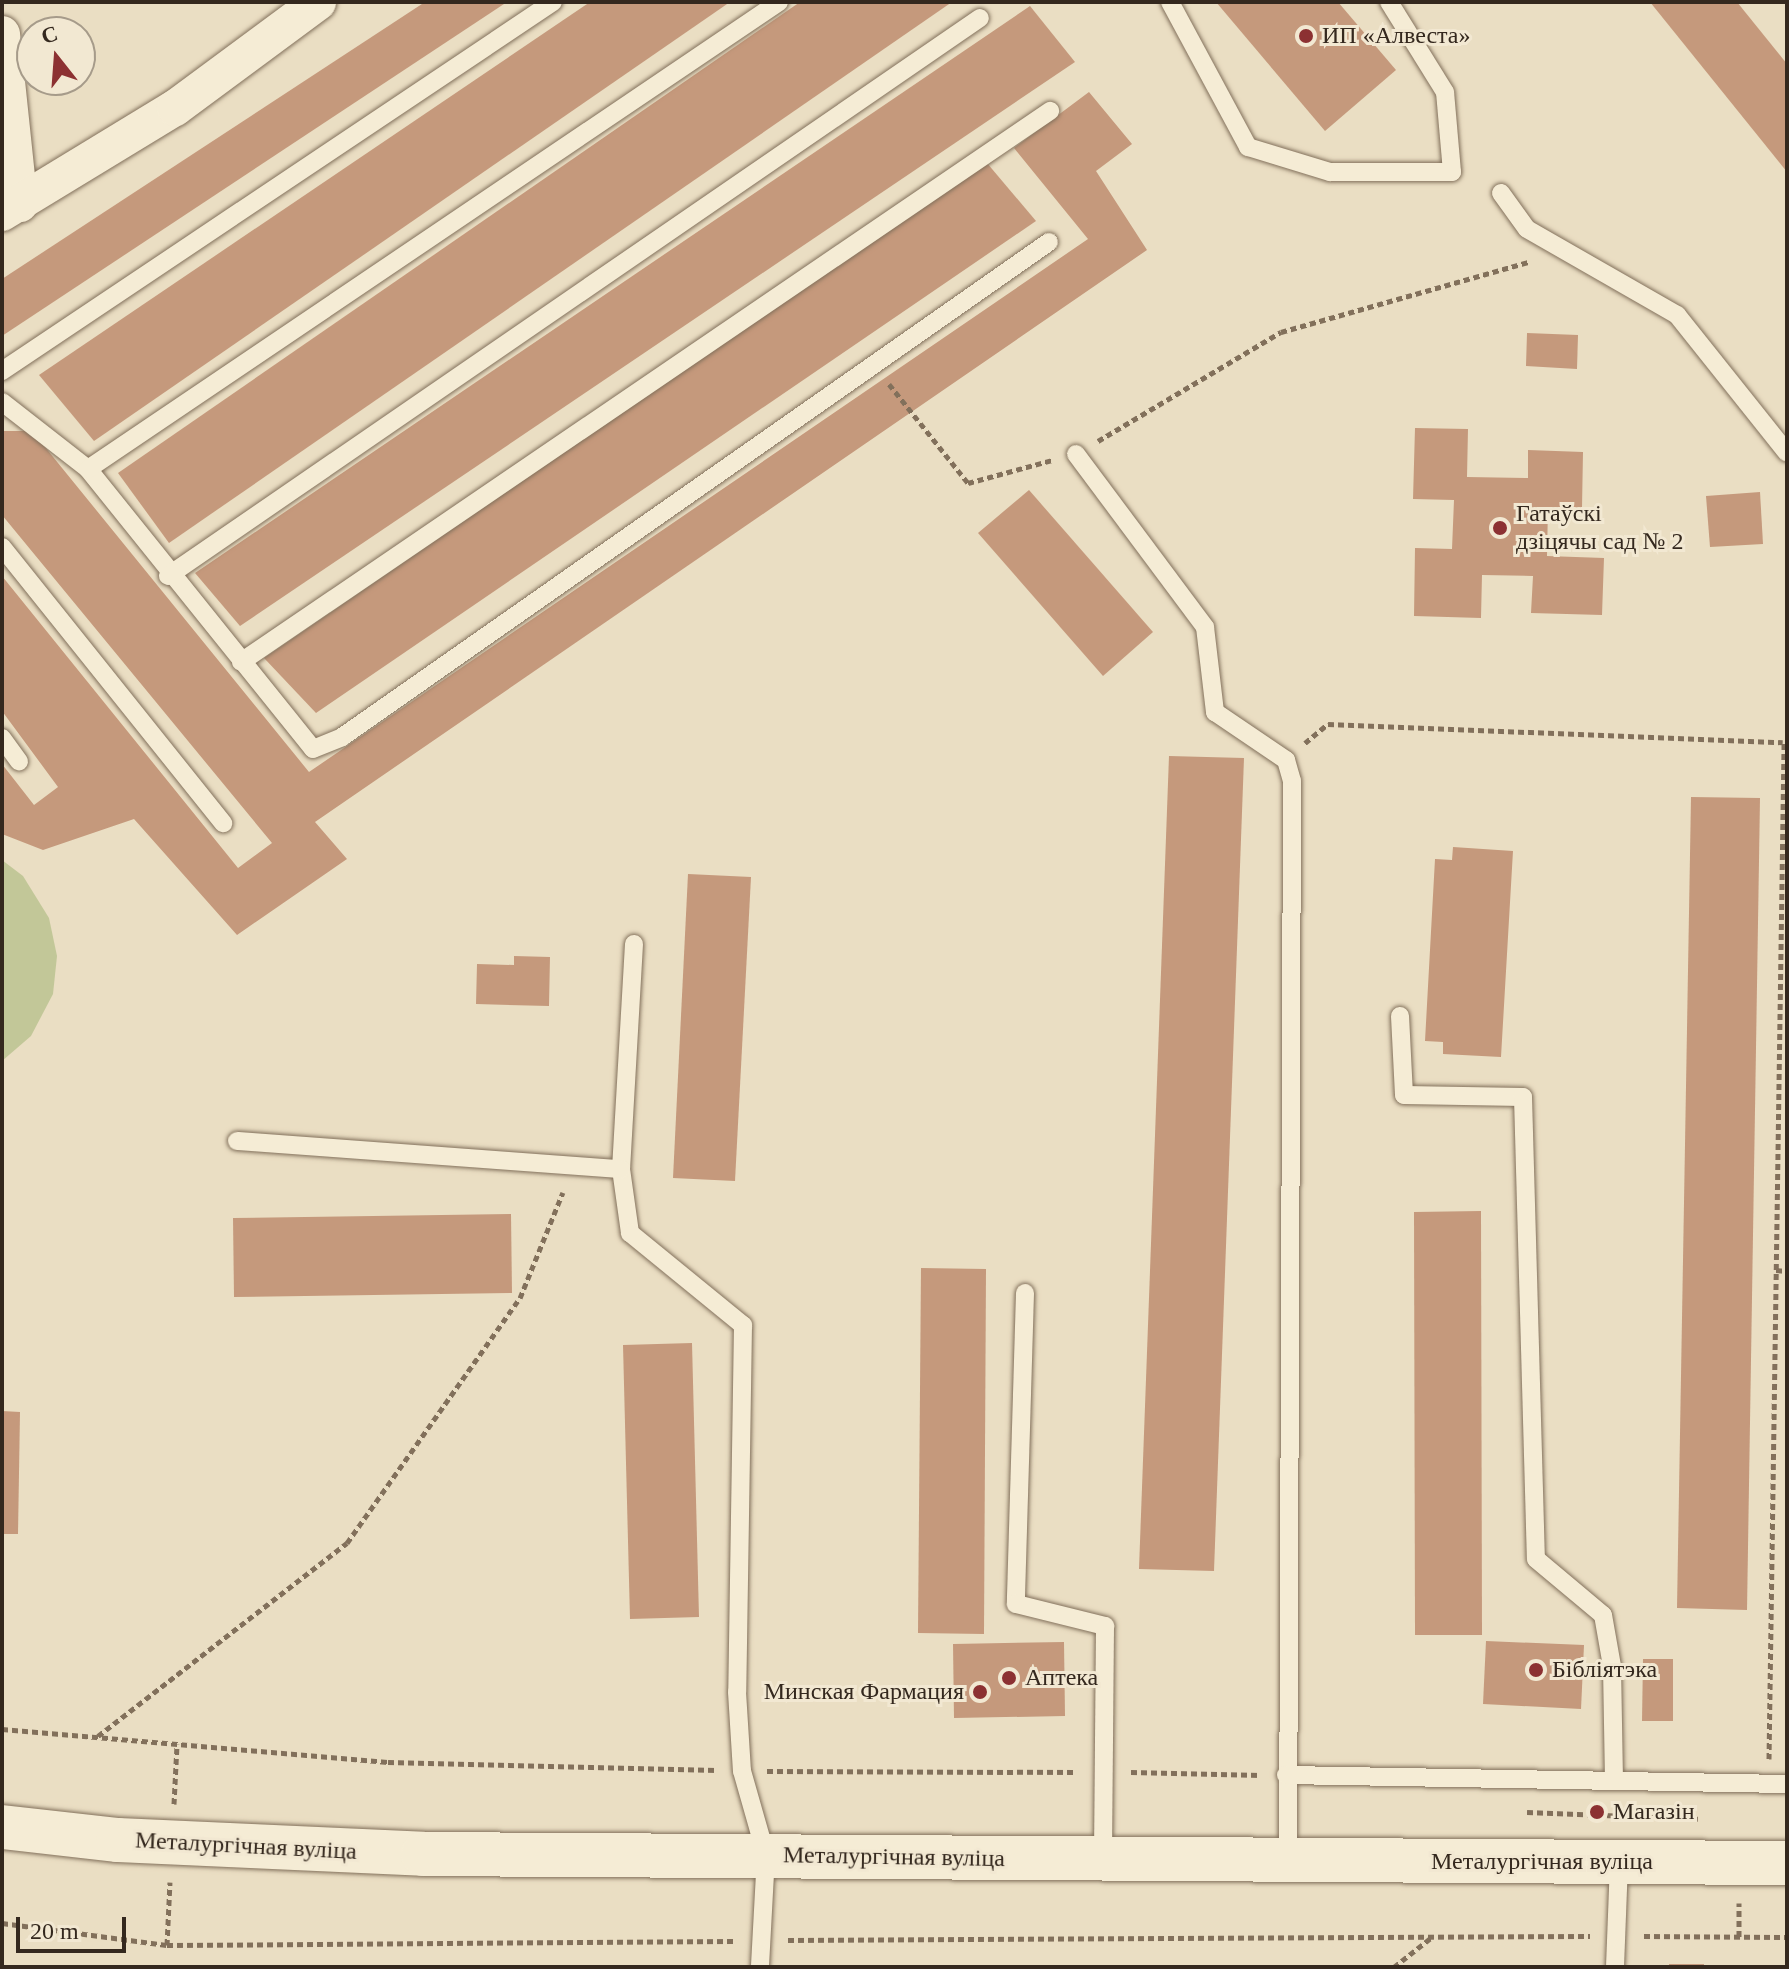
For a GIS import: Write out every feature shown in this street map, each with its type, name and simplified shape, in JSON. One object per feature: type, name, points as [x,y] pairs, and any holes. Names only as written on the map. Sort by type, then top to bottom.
[{"type":"street","points":[[2,34],[11,209],[175,108],[318,2]]},
{"type":"street","name":"Металургічная вуліца","points":[[2,1827],[118,1840],[423,1854],[766,1855],[1103,1861],[1787,1863]]},
{"type":"lane","points":[[2,371],[553,2]]},
{"type":"lane","points":[[88,469],[779,2]]},
{"type":"lane","points":[[1170,2],[1248,147],[1330,172],[1452,172],[1445,92],[1389,2]]},
{"type":"lane","points":[[168,576],[980,18]]},
{"type":"lane","points":[[241,662],[1050,111]]},
{"type":"lane","points":[[1501,193],[1527,229],[1677,315],[1787,453]]},
{"type":"lane","points":[[2,402],[88,469],[168,576],[313,749],[342,737],[876,367],[1049,242]]},
{"type":"lane","points":[[1076,454],[1205,627],[1215,712],[1286,760],[1295,902],[1286,1775],[1288,1861]]},
{"type":"lane","points":[[2,547],[223,823]]},
{"type":"lane","points":[[2,738],[19,761]]},
{"type":"lane","points":[[634,944],[621,1169],[630,1233],[743,1325],[742,1771],[766,1855],[760,1967]]},
{"type":"lane","points":[[1400,1016],[1404,1095],[1523,1097],[1536,1559],[1603,1615],[1612,1666],[1614,1778]]},
{"type":"lane","points":[[237,1141],[621,1169]]},
{"type":"lane","points":[[1025,1293],[1016,1604],[1105,1626],[1103,1861]]},
{"type":"lane","points":[[1286,1775],[1614,1778],[1787,1784]]},
{"type":"lane","points":[[1615,1967],[1619,1864]]},
{"type":"path","points":[[876,367],[968,483],[1076,454],[1281,332],[1564,250]]},
{"type":"path","points":[[1286,760],[1328,724],[1785,742],[1770,1758],[1763,1767],[1741,1770],[1741,1781]]},
{"type":"path","points":[[95,1737],[124,1723],[347,1543],[520,1298],[574,1165]]},
{"type":"path","points":[[1776,1270],[1787,1271]]},
{"type":"path","points":[[2,1729],[388,1762],[742,1771],[1286,1775]]},
{"type":"path","points":[[1527,1812],[1664,1814]]},
{"type":"path","points":[[2,1923],[167,1945],[1616,1935],[1787,1937]]},
{"type":"path","points":[[1394,1967],[1432,1937]]},
{"type":"green space","points":[[2,860],[23,876],[49,918],[57,956],[53,994],[31,1036],[2,1061]]},
{"type":"building","points":[[425,2],[507,2],[2,336],[2,279]]},
{"type":"building","points":[[590,2],[730,2],[94,441],[39,375]]},
{"type":"building","points":[[800,2],[952,2],[169,543],[118,473]]},
{"type":"building","name":"ИП «Алвеста»","points":[[1216,2],[1338,2],[1396,70],[1325,131]]},
{"type":"building","points":[[1650,2],[1737,2],[1787,64],[1787,172]]},
{"type":"building","points":[[1030,6],[1075,62],[240,626],[195,573]]},
{"type":"building","points":[[1089,92],[1132,144],[1096,171],[1147,250],[315,822],[347,859],[237,935],[134,819],[43,850],[2,834],[2,764],[34,805],[58,787],[2,711],[2,576],[238,868],[272,843],[2,515],[2,431],[32,431],[309,772],[1088,239],[1014,148]]},
{"type":"building","points":[[987,163],[1036,221],[316,713],[264,658]]},
{"type":"building","points":[[1527,333],[1578,335],[1577,369],[1526,366]]},
{"type":"building","name":"Гатаўскі дзіцячы сад № 2","points":[[1415,428],[1468,429],[1467,477],[1528,478],[1528,450],[1583,452],[1582,508],[1548,507],[1547,556],[1604,558],[1602,615],[1531,613],[1533,576],[1482,575],[1481,618],[1414,616],[1415,548],[1452,549],[1454,500],[1413,499]]},
{"type":"building","points":[[1029,490],[1153,632],[1103,676],[978,533]]},
{"type":"building","points":[[1760,492],[1763,544],[1710,547],[1706,496]]},
{"type":"building","points":[[1169,756],[1244,758],[1214,1571],[1139,1569]]},
{"type":"building","points":[[1691,797],[1760,798],[1747,1610],[1677,1608]]},
{"type":"building","points":[[1453,847],[1513,851],[1501,1057],[1443,1054],[1443,1042],[1425,1041],[1435,859],[1452,860]]},
{"type":"building","points":[[688,874],[751,877],[735,1181],[673,1178]]},
{"type":"building","points":[[514,956],[550,957],[549,1006],[476,1004],[477,964],[514,965]]},
{"type":"building","points":[[1481,1211],[1482,1635],[1415,1635],[1414,1212]]},
{"type":"building","points":[[511,1214],[512,1293],[234,1297],[233,1218]]},
{"type":"building","points":[[921,1268],[986,1269],[984,1634],[918,1633]]},
{"type":"building","points":[[692,1343],[699,1617],[630,1619],[623,1345]]},
{"type":"building","points":[[2,1411],[20,1412],[18,1534],[2,1534]]},
{"type":"building","points":[[1486,1641],[1584,1645],[1581,1709],[1483,1704]]},
{"type":"building","points":[[1064,1642],[1065,1716],[954,1718],[953,1644]]},
{"type":"building","points":[[1643,1659],[1673,1659],[1673,1721],[1642,1721]]},
{"type":"building","points":[[1669,1964],[1704,1964],[1704,1967],[1669,1967]]},
{"type":"place","name":"ИП «Алвеста»","points":[[1306,36]]},
{"type":"place","name":"Гатаўскі дзіцячы сад № 2","points":[[1500,528]]},
{"type":"place","name":"Бібліятэка","points":[[1536,1670]]},
{"type":"place","name":"Аптека","points":[[1009,1678]]},
{"type":"place","name":"Минская Фармация","points":[[980,1692]]},
{"type":"place","name":"Магазін","points":[[1597,1812]]}]
